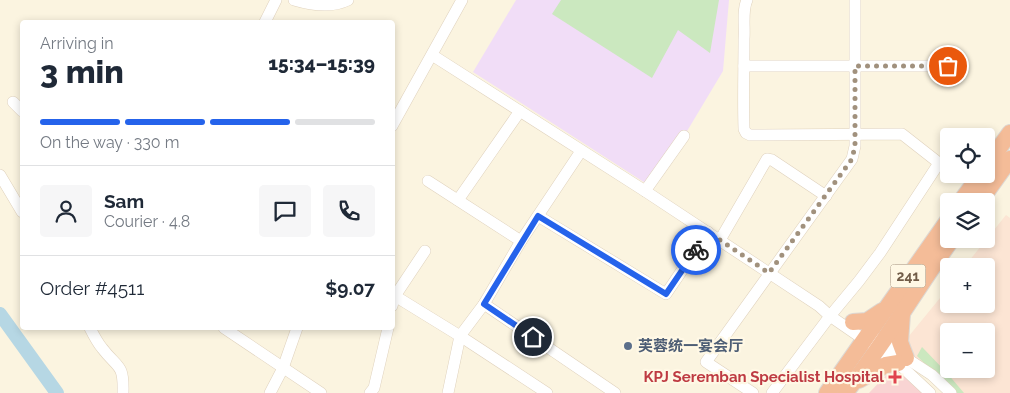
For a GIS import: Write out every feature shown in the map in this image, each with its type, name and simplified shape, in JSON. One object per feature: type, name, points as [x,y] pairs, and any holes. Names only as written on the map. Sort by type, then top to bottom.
[{"type":"highway","points":[[995,154],[1010,133]]},
{"type":"highway","points":[[986,193],[1010,159]]},
{"type":"highway","name":"241","points":[[848,389],[873,341],[886,309],[940,232]]},
{"type":"highway","name":"241","points":[[827,393],[851,359],[873,341],[902,312],[946,248]]},
{"type":"highway","points":[[851,359],[854,344],[851,326],[867,321],[886,309]]},
{"type":"highway","points":[[848,389],[876,370],[902,360],[899,337],[902,312]]},
{"type":"street","points":[[266,20],[276,0]]},
{"type":"street","points":[[294,0],[339,4],[348,0]]},
{"type":"street","points":[[395,121],[462,0]]},
{"type":"street","points":[[748,0],[746,4],[744,66],[744,130],[746,133],[750,135],[902,134],[939,163],[880,253],[772,393]]},
{"type":"street","points":[[753,393],[706,362],[852,159],[855,146],[855,0]]},
{"type":"street","points":[[432,55],[708,232],[902,360],[932,375],[951,393]]},
{"type":"street","points":[[744,66],[948,66]]},
{"type":"street","points":[[13,102],[20,109]]},
{"type":"street","points":[[458,200],[520,111]]},
{"type":"street","points":[[645,192],[684,136]]},
{"type":"street","points":[[448,393],[460,336],[484,304],[521,241],[581,150]]},
{"type":"street","points":[[720,240],[767,159],[772,160],[826,196]]},
{"type":"street","points":[[0,176],[20,209]]},
{"type":"street","points":[[428,181],[521,241]]},
{"type":"street","points":[[538,216],[666,294],[708,232]]},
{"type":"street","points":[[395,299],[425,252]]},
{"type":"street","points":[[395,302],[460,336],[547,393]]},
{"type":"street","points":[[484,304],[615,393]]},
{"type":"street","points":[[91,330],[101,348],[120,368],[124,376],[123,393]]},
{"type":"street","points":[[227,330],[321,393]]},
{"type":"street","points":[[270,393],[296,330]]},
{"type":"street","points":[[370,393],[374,388],[388,330]]},
{"type":"street","points":[[902,360],[930,393]]},
{"type":"shaded area","points":[[516,0],[729,0],[723,71],[653,188],[473,72]]},
{"type":"shaded area","points":[[1006,215],[1010,218],[1010,393],[954,393],[900,347],[940,298],[940,313],[995,313],[995,258],[971,258],[979,248],[995,248],[995,229]]},
{"type":"shaded area","name":"KPJ Seremban Specialist Hospital","points":[[892,369],[916,384],[925,393],[869,393]]},
{"type":"green space","points":[[561,0],[719,0],[710,53],[678,30],[652,78],[552,14]]},
{"type":"green space","points":[[922,347],[940,366],[940,378],[951,378],[964,393],[954,393],[917,356]]},
{"type":"waterway","points":[[0,314],[57,393]]},
{"type":"way so far","points":[[696,250],[708,232],[769,273],[852,159],[855,146],[855,66],[948,66]]},
{"type":"place","name":"芙蓉统一宴会厅","points":[[628,346]]},
{"type":"place","name":"KPJ Seremban Specialist Hospital","points":[[895,377]]},
{"type":"route","points":[[533,337],[484,304],[538,216],[666,294],[696,250]]}]
